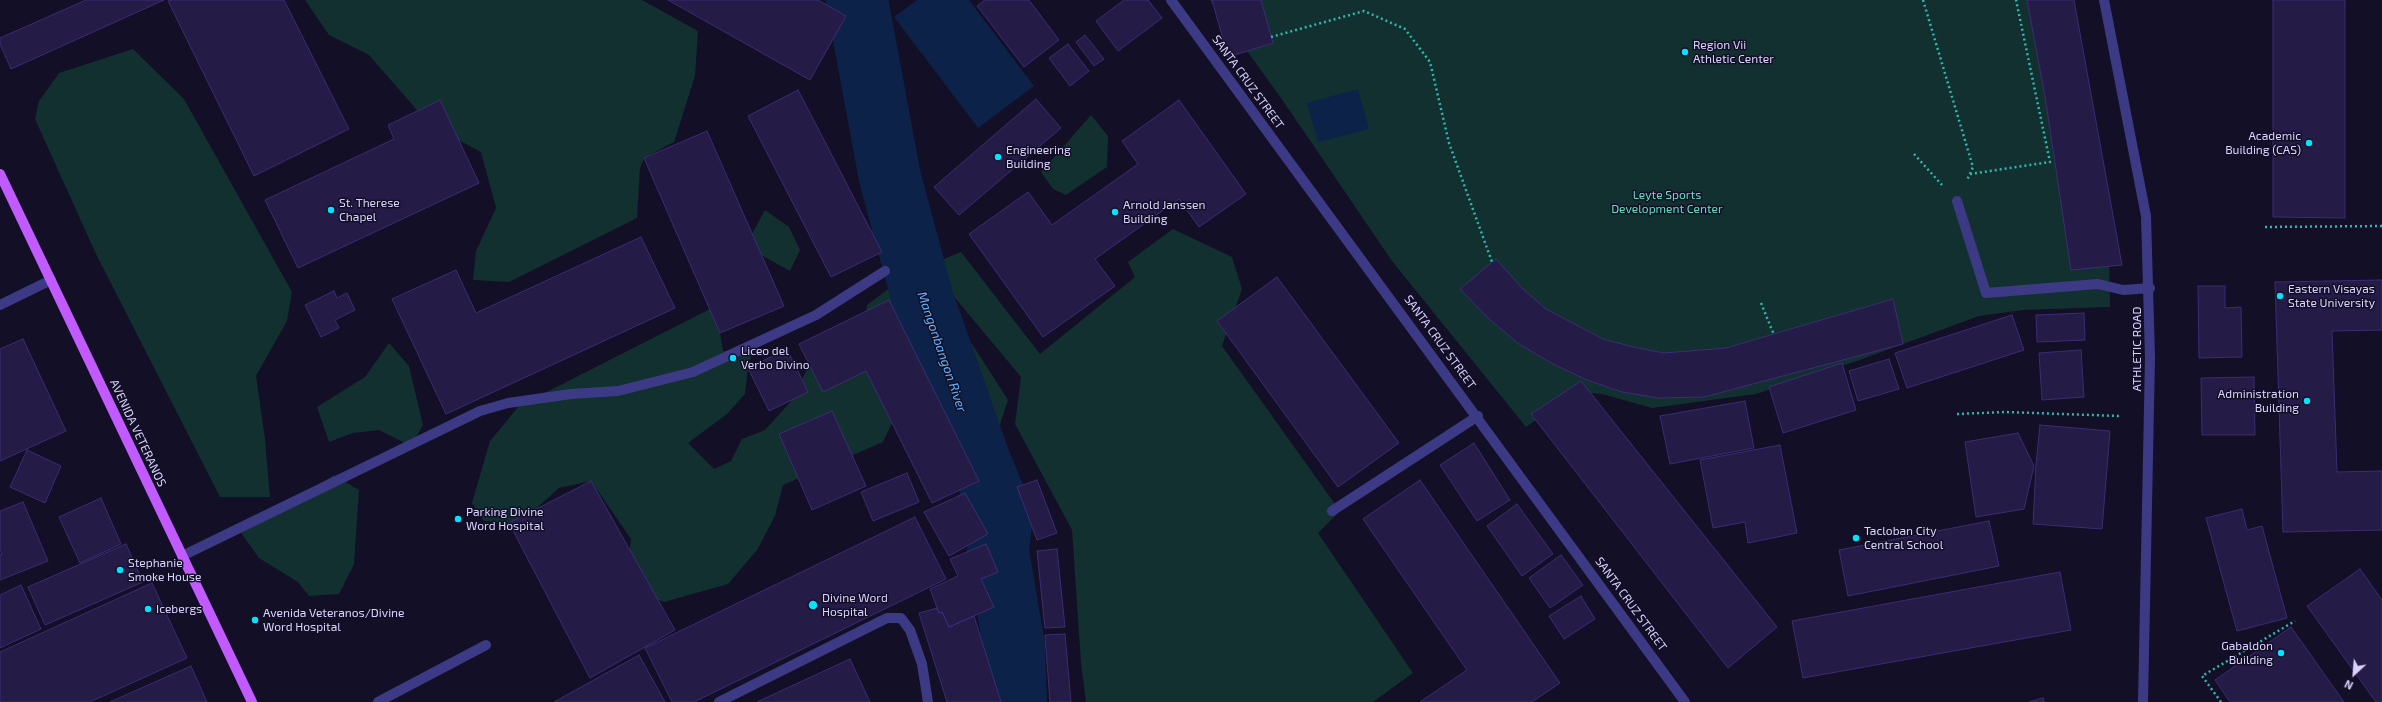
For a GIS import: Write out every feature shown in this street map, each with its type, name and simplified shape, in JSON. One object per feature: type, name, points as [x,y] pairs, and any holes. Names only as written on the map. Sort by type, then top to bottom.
[{"type":"main road","name":"AVENIDA VETERANOS","points":[[0,174],[252,702]]},
{"type":"street","name":"SANTA CRUZ STREET","points":[[1171,0],[1478,416],[1686,702]]},
{"type":"street","name":"ATHLETIC ROAD","points":[[2104,0],[2146,216],[2150,288],[2150,358],[2143,702]]},
{"type":"street","points":[[1957,201],[1986,293],[2098,284],[2123,290],[2150,288]]},
{"type":"street","points":[[182,556],[480,411],[508,403],[571,394],[618,390],[693,372],[816,316],[885,271]]},
{"type":"street","points":[[0,305],[51,280]]},
{"type":"street","points":[[1332,511],[1478,416]]},
{"type":"street","points":[[719,702],[887,618],[901,618],[910,630],[922,664],[928,702]]},
{"type":"street","points":[[378,702],[486,645]]},
{"type":"path","points":[[1914,154],[1957,201],[1973,167],[1923,0]]},
{"type":"path","points":[[1970,174],[2050,162],[2016,0]]},
{"type":"path","points":[[1271,37],[1364,11],[1405,29],[1430,62],[1449,143],[1492,262]]},
{"type":"path","points":[[2265,227],[2382,226]]},
{"type":"path","points":[[1761,303],[1774,335]]},
{"type":"path","points":[[1957,414],[2005,412],[2119,416]]},
{"type":"path","points":[[2221,702],[2202,676],[2295,621]]},
{"type":"green space","points":[[305,0],[642,0],[698,31],[695,76],[674,142],[644,158],[640,168],[637,218],[509,282],[473,280],[476,251],[496,208],[481,152],[430,125],[369,55],[329,35]]},
{"type":"green space","name":"Leyte Sports Development Center","points":[[1210,0],[2069,0],[2109,257],[2110,307],[2023,310],[1979,316],[1857,361],[1756,394],[1652,408],[1602,394],[1577,392],[1526,427],[1392,261],[1281,98]]},
{"type":"green space","points":[[133,49],[184,99],[292,292],[287,321],[256,376],[265,439],[270,497],[220,497],[96,254],[35,119],[39,101],[59,73]]},
{"type":"green space","points":[[1091,115],[1108,136],[1107,167],[1066,195],[1053,189],[1041,172]]},
{"type":"green space","points":[[765,210],[789,227],[800,250],[790,271],[750,249],[747,243]]},
{"type":"green space","points":[[1173,229],[1232,257],[1242,289],[1222,346],[1340,511],[1318,533],[1413,673],[1373,702],[1086,702],[1081,663],[1072,530],[1015,424],[1021,377],[935,274],[941,260],[961,252],[1040,354],[1135,277],[1128,262]]},
{"type":"green space","points":[[911,272],[947,305],[1008,400],[990,455],[959,430],[917,390],[866,325],[867,305]]},
{"type":"green space","points":[[710,309],[720,333],[723,351],[752,353],[748,368],[745,394],[727,414],[688,443],[714,469],[731,461],[742,439],[765,430],[792,400],[811,361],[860,345],[903,400],[883,442],[783,485],[775,516],[757,550],[728,584],[664,602],[624,588],[631,539],[591,481],[559,488],[519,524],[484,521],[472,503],[490,441],[519,406]]},
{"type":"green space","points":[[389,343],[409,366],[423,425],[411,446],[379,430],[353,433],[329,442],[317,407],[365,377]]},
{"type":"green space","points":[[334,475],[359,490],[354,564],[339,594],[309,596],[298,582],[259,558],[241,533]]},
{"type":"green space","points":[[1031,606],[1040,702],[1010,702],[999,648],[1014,615]]},
{"type":"water","points":[[917,0],[969,0],[1034,86],[978,128],[894,17]]},
{"type":"water","points":[[1358,89],[1369,129],[1318,142],[1307,103]]},
{"type":"building","points":[[86,0],[164,0],[11,69],[0,44],[0,38]]},
{"type":"building","points":[[284,0],[349,129],[254,176],[168,1]]},
{"type":"building","points":[[668,0],[818,0],[846,16],[810,80]]},
{"type":"building","points":[[985,0],[1029,0],[1059,40],[1024,67],[977,6]]},
{"type":"building","points":[[1124,0],[1148,0],[1162,18],[1118,51],[1096,21]]},
{"type":"building","points":[[1212,0],[1261,0],[1273,43],[1228,57]]},
{"type":"building","points":[[2027,0],[2074,0],[2122,265],[2071,270],[2045,96]]},
{"type":"building","name":"Academic Building (CAS)","points":[[2273,0],[2345,0],[2345,218],[2273,217]]},
{"type":"building","points":[[1085,35],[1104,59],[1094,66],[1076,42]]},
{"type":"building","points":[[1068,44],[1089,71],[1070,86],[1049,58]]},
{"type":"building","points":[[798,90],[882,252],[831,277],[748,116]]},
{"type":"building","name":"Engineering Building","points":[[1036,99],[1061,128],[959,215],[934,187]]},
{"type":"building","points":[[440,100],[479,183],[298,268],[265,200],[394,139],[388,125]]},
{"type":"building","name":"Arnold Janssen Building","points":[[1179,100],[1246,194],[1199,227],[1179,199],[1095,259],[1115,286],[1043,337],[969,234],[1028,192],[1052,225],[1138,164],[1122,141]]},
{"type":"building","points":[[707,131],[784,306],[720,333],[644,158]]},
{"type":"building","points":[[641,237],[675,308],[446,414],[392,299],[456,270],[476,313]]},
{"type":"building","points":[[1496,259],[1522,288],[1546,309],[1603,339],[1633,347],[1664,353],[1726,348],[1893,299],[1903,344],[1704,397],[1659,398],[1622,392],[1587,380],[1553,364],[1519,344],[1489,319],[1460,289]]},
{"type":"building","points":[[1277,277],[1399,443],[1338,487],[1217,321]]},
{"type":"building","name":"Administration Building","points":[[2382,280],[2382,330],[2332,331],[2337,472],[2382,471],[2382,530],[2283,532],[2275,282]]},
{"type":"building","points":[[2198,286],[2225,286],[2225,308],[2241,307],[2242,357],[2199,358]]},
{"type":"building","points":[[334,291],[337,298],[347,293],[355,310],[335,320],[339,328],[321,337],[305,305]]},
{"type":"building","points":[[889,300],[979,481],[932,503],[866,371],[823,392],[799,344]]},
{"type":"building","points":[[2084,313],[2085,340],[2037,342],[2036,315]]},
{"type":"building","points":[[2012,315],[2024,350],[1907,388],[1895,353]]},
{"type":"building","points":[[23,339],[66,431],[0,461],[0,349]]},
{"type":"building","points":[[787,349],[808,392],[769,411],[748,368]]},
{"type":"building","points":[[2081,350],[2084,397],[2042,400],[2039,353]]},
{"type":"building","points":[[1889,359],[1899,389],[1858,401],[1849,371]]},
{"type":"building","points":[[1842,363],[1856,410],[1783,433],[1769,387]]},
{"type":"building","points":[[2254,377],[2255,435],[2202,435],[2201,378]]},
{"type":"building","points":[[1581,381],[1777,627],[1728,668],[1531,414]]},
{"type":"building","points":[[1745,401],[1754,448],[1670,464],[1660,416]]},
{"type":"building","points":[[832,411],[866,486],[812,510],[779,434]]},
{"type":"building","points":[[2040,425],[2110,431],[2102,529],[2033,524],[2036,464]]},
{"type":"building","points":[[2018,433],[2034,466],[2024,509],[1976,517],[1965,442]]},
{"type":"building","points":[[1474,443],[1510,500],[1477,521],[1440,465]]},
{"type":"building","points":[[1780,445],[1797,533],[1748,543],[1745,522],[1713,528],[1700,460]]},
{"type":"building","points":[[27,450],[61,466],[45,503],[10,487]]},
{"type":"building","points":[[907,473],[919,502],[873,521],[861,492]]},
{"type":"building","points":[[1037,480],[1057,533],[1037,540],[1017,487]]},
{"type":"building","points":[[1420,480],[1560,683],[1532,702],[1420,702],[1467,670],[1363,519]]},
{"type":"building","points":[[591,481],[675,630],[590,678],[509,523]]},
{"type":"building","points":[[965,493],[988,534],[949,556],[924,512]]},
{"type":"building","points":[[101,498],[121,544],[80,563],[59,517]]},
{"type":"building","points":[[23,502],[48,561],[0,580],[0,555],[2,554],[0,549],[0,511]]},
{"type":"building","points":[[1517,504],[1553,554],[1522,576],[1487,526]]},
{"type":"building","points":[[2242,509],[2247,530],[2262,526],[2287,618],[2237,631],[2206,518]]},
{"type":"building","name":"Divine Word Hospital","points":[[915,517],[946,579],[694,702],[672,702],[645,648]]},
{"type":"building","points":[[1989,521],[1999,566],[1848,596],[1839,550]]},
{"type":"building","points":[[126,544],[143,582],[45,625],[28,587]]},
{"type":"building","points":[[986,544],[998,572],[981,579],[994,607],[949,627],[942,612],[939,613],[930,589],[958,576],[950,559]]},
{"type":"building","points":[[1057,549],[1065,627],[1045,628],[1037,551]]},
{"type":"building","points":[[1561,555],[1583,585],[1550,608],[1529,578]]},
{"type":"building","points":[[2360,569],[2382,600],[2382,702],[2376,702],[2307,606]]},
{"type":"building","points":[[2060,572],[2071,630],[1803,678],[1792,621]]},
{"type":"building","points":[[152,583],[187,658],[90,702],[0,702],[0,652]]},
{"type":"building","points":[[21,585],[41,629],[0,648],[0,595]]},
{"type":"building","points":[[1581,596],[1595,619],[1564,639],[1549,616]]},
{"type":"building","points":[[937,608],[939,613],[942,612],[949,627],[974,616],[1001,702],[947,702],[919,613]]},
{"type":"building","name":"Gabaldon Building","points":[[2291,627],[2344,702],[2230,702],[2215,680]]},
{"type":"building","points":[[1065,634],[1071,702],[1050,702],[1045,635]]},
{"type":"building","points":[[639,655],[665,702],[554,702]]},
{"type":"building","points":[[850,659],[870,702],[757,702]]},
{"type":"building","points":[[191,666],[207,702],[110,702]]},
{"type":"building","points":[[2043,698],[2044,702],[2029,702]]},
{"type":"waterway","name":"Mangonbangon River","points":[[857,0],[890,178],[923,300],[979,459],[1002,515],[998,551],[1014,646],[1016,702]]},
{"type":"place","name":"Region Vii Athletic Center","points":[[1685,52]]},
{"type":"place","name":"Academic Building (CAS)","points":[[2309,143]]},
{"type":"place","name":"Engineering Building","points":[[998,157]]},
{"type":"place","name":"St. Therese Chapel","points":[[331,210]]},
{"type":"place","name":"Arnold Janssen Building","points":[[1115,212]]},
{"type":"place","name":"Eastern Visayas State University","points":[[2280,296]]},
{"type":"place","name":"Liceo del Verbo Divino","points":[[733,358]]},
{"type":"place","name":"Administration Building","points":[[2307,401]]},
{"type":"place","name":"Parking Divine Word Hospital","points":[[458,519]]},
{"type":"place","name":"Tacloban City Central School","points":[[1856,538]]},
{"type":"place","name":"Stephanie Smoke House","points":[[120,570]]},
{"type":"place","name":"Divine Word Hospital","points":[[813,605]]},
{"type":"place","name":"Icebergs","points":[[148,609]]},
{"type":"place","name":"Avenida Veteranos/Divine Word Hospital","points":[[255,620]]},
{"type":"place","name":"Gabaldon Building","points":[[2281,653]]}]
